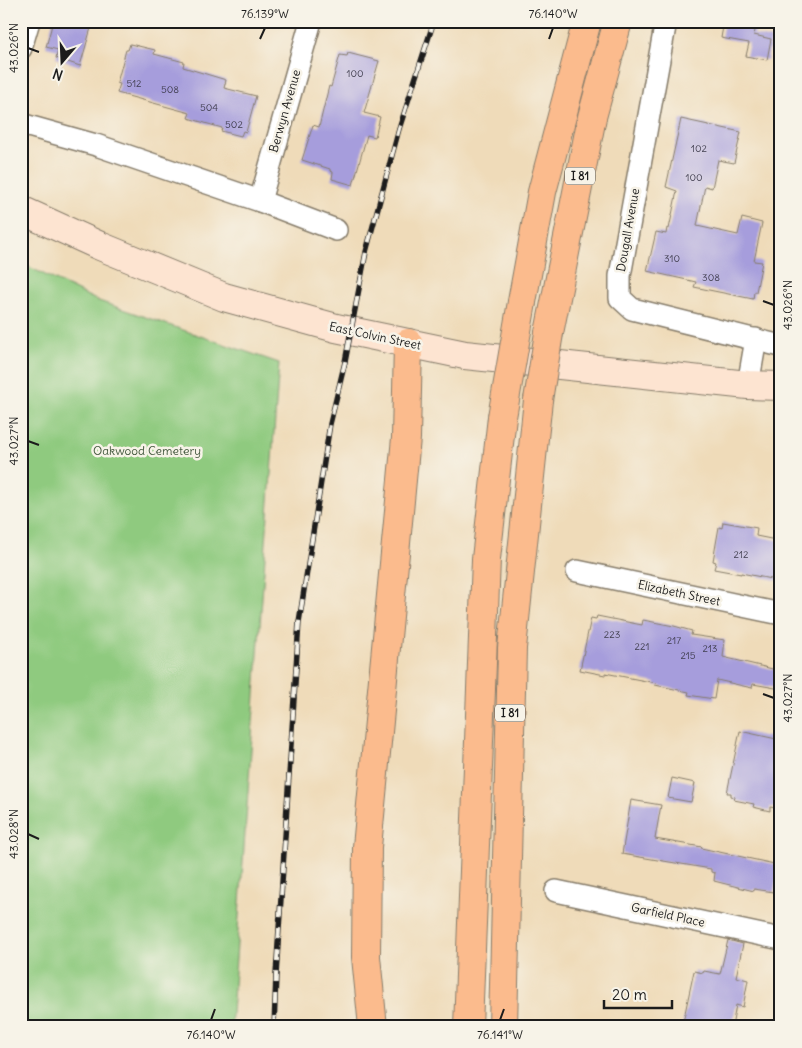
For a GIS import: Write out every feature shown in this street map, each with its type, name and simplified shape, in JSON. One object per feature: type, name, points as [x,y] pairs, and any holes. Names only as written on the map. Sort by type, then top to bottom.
[{"type":"highway","name":"I 81","points":[[468,1027],[486,559],[502,417],[542,192],[587,21]]},
{"type":"highway","name":"I 81","points":[[503,1027],[512,648],[538,400],[549,333],[592,117],[618,21]]},
{"type":"highway","points":[[373,1027],[366,957],[367,847],[406,438],[408,343]]},
{"type":"street","points":[[21,48],[28,21]]},
{"type":"street","name":"Berwyn Avenue","points":[[260,201],[311,21]]},
{"type":"street","name":"Dougall Avenue","points":[[666,21],[620,276],[620,298],[632,309],[756,339]]},
{"type":"street","points":[[21,124],[96,145],[260,201],[336,230]]},
{"type":"street","name":"East Colvin Street","points":[[21,210],[100,246],[224,297],[336,328],[465,355],[748,385],[781,386]]},
{"type":"street","points":[[748,385],[756,339],[781,346]]},
{"type":"street","name":"Elizabeth Street","points":[[577,572],[781,614]]},
{"type":"street","name":"Garfield Place","points":[[556,891],[781,939]]},
{"type":"green space","name":"Oakwood Cemetery","points":[[21,263],[96,300],[279,363],[231,1027],[21,1027]]},
{"type":"building","points":[[53,21],[93,21],[80,66],[56,58],[58,50],[46,47]]},
{"type":"building","points":[[724,21],[757,21],[754,35],[771,39],[767,60],[746,56],[749,43],[721,38]]},
{"type":"building","points":[[130,44],[155,50],[154,54],[184,62],[183,67],[226,80],[224,88],[256,96],[246,132],[243,131],[241,136],[221,131],[222,128],[188,118],[190,113],[117,93],[120,84],[117,83],[126,50],[128,50]]},
{"type":"building","points":[[348,53],[379,61],[364,113],[380,117],[375,137],[367,135],[353,185],[332,179],[333,172],[330,169],[302,160],[313,125],[319,127],[329,86],[331,87],[340,55],[347,56]]},
{"type":"building","points":[[681,119],[741,132],[734,163],[718,160],[712,188],[705,186],[697,226],[738,235],[742,218],[762,223],[754,261],[762,262],[753,299],[694,287],[696,282],[647,271],[656,232],[666,234],[667,228],[669,229],[677,191],[666,187]]},
{"type":"building","points":[[723,522],[757,528],[756,536],[781,541],[781,581],[714,569],[716,562],[713,561],[719,527],[722,528]]},
{"type":"building","points":[[597,616],[642,625],[643,620],[692,631],[691,635],[725,640],[723,657],[781,671],[781,689],[753,684],[752,688],[717,680],[714,699],[688,695],[689,692],[655,685],[656,683],[580,670],[591,618],[596,619]]},
{"type":"building","points":[[740,731],[781,740],[781,809],[770,807],[770,811],[753,807],[754,804],[734,800],[735,797],[731,796],[731,793],[727,793]]},
{"type":"building","points":[[672,778],[695,783],[691,802],[668,798]]},
{"type":"building","points":[[631,800],[661,805],[655,839],[702,847],[779,865],[774,892],[754,889],[754,891],[714,881],[715,873],[711,872],[711,869],[622,854]]},
{"type":"building","points":[[728,940],[743,944],[736,977],[748,980],[743,1007],[736,1005],[732,1027],[682,1027],[694,971],[720,974]]},
{"type":"railway","points":[[274,1027],[299,622],[330,424],[345,362],[366,252],[399,129],[434,21]]}]
